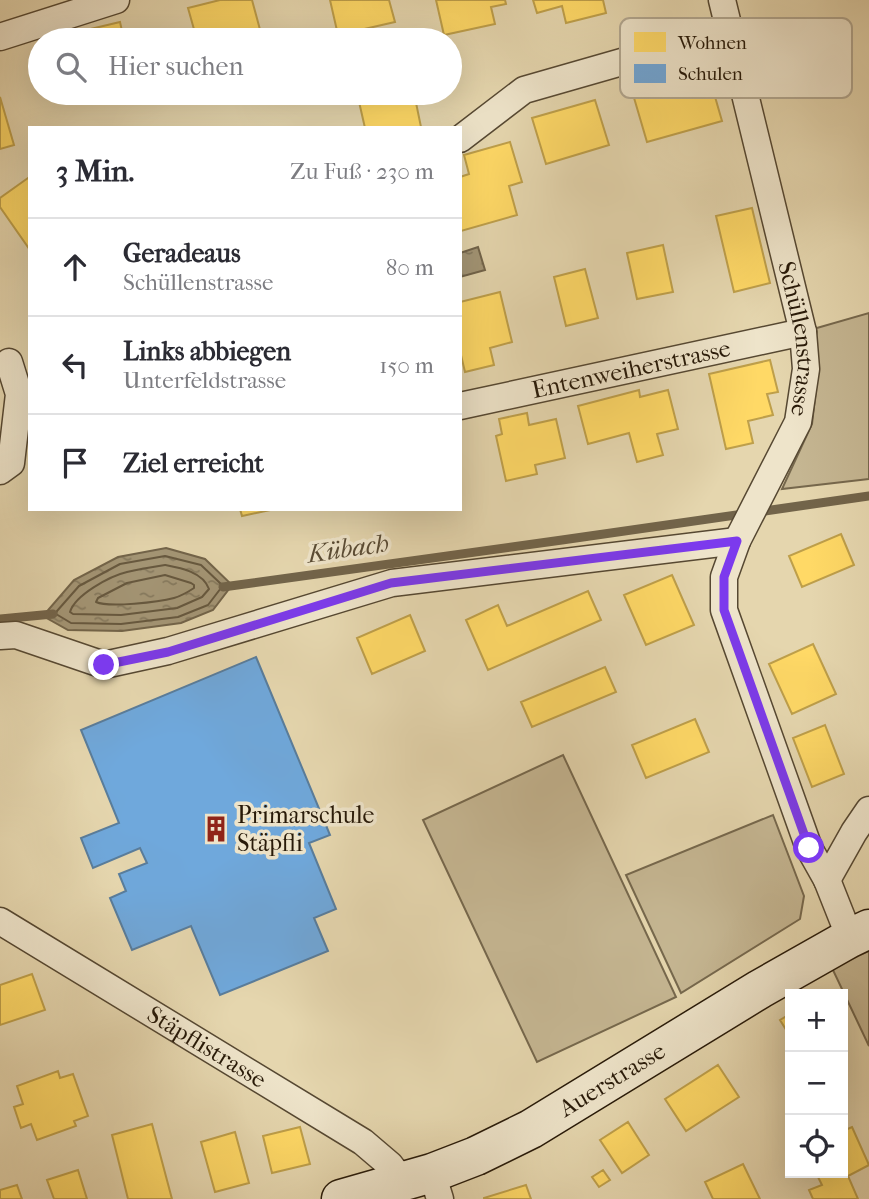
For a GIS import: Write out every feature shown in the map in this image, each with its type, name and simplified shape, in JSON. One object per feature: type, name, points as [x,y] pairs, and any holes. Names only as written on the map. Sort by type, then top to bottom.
[{"type":"main road","name":"Auerstrasse","points":[[341,1199],[425,1184],[531,1129],[760,989],[859,933]]},
{"type":"street","points":[[28,28],[116,0]]},
{"type":"street","name":"Schüllenstrasse","points":[[722,0],[726,18]]},
{"type":"street","points":[[0,37],[28,28]]},
{"type":"street","points":[[462,137],[524,90],[620,63]]},
{"type":"street","name":"Schüllenstrasse","points":[[746,98],[803,332],[806,369],[798,422],[739,535],[724,577],[724,610],[809,848],[859,933]]},
{"type":"street","name":"Entenweiherstrasse","points":[[462,406],[803,332]]},
{"type":"street","points":[[0,471],[11,463],[19,394],[9,362]]},
{"type":"street","points":[[0,636],[16,635],[104,665],[168,652],[391,583],[739,535]]},
{"type":"street","points":[[827,880],[869,810]]},
{"type":"street","name":"Stäpflistrasse","points":[[0,921],[363,1142],[390,1165],[425,1184]]},
{"type":"shaded area","points":[[869,313],[869,479],[782,489],[812,424],[817,380],[803,332]]},
{"type":"shaded area","points":[[563,755],[676,997],[537,1062],[423,820]]},
{"type":"shaded area","points":[[773,815],[804,896],[800,919],[681,993],[626,875]]},
{"type":"shaded area","points":[[869,951],[869,1046],[848,1002],[848,989],[842,989],[832,968]]},
{"type":"water","points":[[478,247],[485,270],[462,276],[462,252]]},
{"type":"water","points":[[166,548],[205,559],[232,585],[213,610],[181,623],[122,631],[68,630],[43,616],[74,580],[118,557]]},
{"type":"building: Wohnen","points":[[220,0],[252,0],[260,28],[194,28],[188,8]]},
{"type":"building: Wohnen","points":[[330,0],[389,0],[395,22],[369,28],[336,28]]},
{"type":"building: Wohnen","points":[[436,0],[505,0],[506,4],[491,7],[495,24],[462,31],[462,28],[442,28]]},
{"type":"building: Wohnen","points":[[533,0],[603,0],[606,13],[566,23],[562,6],[537,13]]},
{"type":"building: Wohnen","points":[[120,22],[121,28],[95,28]]},
{"type":"building: Wohnen","points":[[0,97],[14,145],[0,149]]},
{"type":"building: Wohnen","points":[[634,98],[715,98],[722,121],[647,142]]},
{"type":"building: Wohnen","points":[[595,100],[609,145],[546,164],[532,118]]},
{"type":"building: Wohnen","points":[[360,105],[416,105],[421,126],[365,126]]},
{"type":"building: Wohnen","points":[[510,142],[522,182],[509,186],[517,215],[462,231],[462,176],[469,174],[464,155]]},
{"type":"building: Wohnen","points":[[28,178],[28,247],[0,207],[0,198]]},
{"type":"building: Wohnen","points":[[752,208],[770,283],[734,292],[716,216]]},
{"type":"building: Wohnen","points":[[663,245],[673,292],[637,299],[627,253]]},
{"type":"building: Wohnen","points":[[585,269],[598,318],[566,326],[554,277]]},
{"type":"building: Wohnen","points":[[500,292],[512,342],[490,348],[494,365],[465,372],[462,359],[462,302]]},
{"type":"building: Wohnen","points":[[770,360],[778,392],[767,394],[773,415],[748,421],[753,443],[726,449],[709,374]]},
{"type":"building: Wohnen","points":[[639,390],[640,397],[668,390],[678,429],[657,434],[663,455],[637,462],[629,433],[588,444],[578,406]]},
{"type":"building: Wohnen","points":[[527,413],[529,425],[556,419],[565,458],[535,465],[537,474],[506,481],[496,436],[502,434],[499,419]]},
{"type":"building: Wohnen","points":[[241,511],[266,511],[242,516]]},
{"type":"building: Wohnen","points":[[841,534],[854,565],[802,587],[789,556]]},
{"type":"building: Wohnen","points":[[672,575],[694,625],[646,645],[624,595]]},
{"type":"building: Wohnen","points":[[588,591],[601,620],[488,670],[466,620],[498,605],[507,626]]},
{"type":"building: Wohnen","points":[[410,615],[425,651],[372,674],[357,638]]},
{"type":"building: Wohnen","points":[[813,644],[836,694],[792,714],[769,664]]},
{"type":"building: Wohnen","points":[[605,667],[616,692],[532,727],[521,702]]},
{"type":"building: Wohnen","points":[[695,719],[709,752],[646,778],[632,745]]},
{"type":"building: Wohnen","points":[[825,725],[844,774],[812,787],[793,738]]},
{"type":"building: Wohnen","points":[[32,974],[45,1010],[0,1025],[0,985]]},
{"type":"building: Wohnen","points":[[718,1065],[739,1097],[686,1131],[665,1099]]},
{"type":"building: Wohnen","points":[[58,1071],[60,1078],[73,1074],[88,1116],[74,1121],[76,1126],[37,1140],[31,1124],[21,1128],[14,1107],[23,1104],[17,1086]]},
{"type":"building: Wohnen","points":[[628,1122],[649,1155],[622,1173],[600,1140]]},
{"type":"building: Wohnen","points":[[152,1124],[172,1199],[128,1199],[112,1135]]},
{"type":"building: Wohnen","points":[[300,1127],[310,1164],[272,1173],[263,1136]]},
{"type":"building: Wohnen","points":[[852,1127],[869,1165],[848,1176],[848,1129]]},
{"type":"building: Wohnen","points":[[235,1132],[249,1183],[215,1192],[201,1142]]},
{"type":"building: Wohnen","points":[[743,1164],[760,1199],[713,1199],[705,1182]]},
{"type":"building: Wohnen","points":[[78,1170],[87,1199],[54,1199],[47,1180]]},
{"type":"building: Wohnen","points":[[603,1170],[610,1180],[599,1187],[592,1177]]},
{"type":"building: Wohnen","points":[[848,1176],[858,1199],[813,1199],[809,1190],[822,1185],[818,1178]]},
{"type":"building: Wohnen","points":[[17,1185],[22,1199],[0,1199],[0,1190]]},
{"type":"building: Wohnen","points":[[526,1185],[531,1199],[484,1199],[484,1198]]},
{"type":"building: Schulen","name":"Primarschule Stäpfli","points":[[256,657],[330,835],[309,843],[336,909],[314,918],[328,951],[220,995],[191,926],[132,950],[110,898],[126,891],[119,874],[147,863],[140,848],[93,868],[81,838],[119,823],[81,730]]},
{"type":"waterway","name":"Kübach","points":[[223,587],[869,496]]},
{"type":"waterway","name":"Kübach","points":[[0,619],[53,614]]},
{"type":"place","name":"Primarschule Stäpfli","points":[[216,829]]},
{"type":"route","points":[[104,665],[168,652],[391,583],[737,541],[724,577],[724,610],[809,848]]}]
